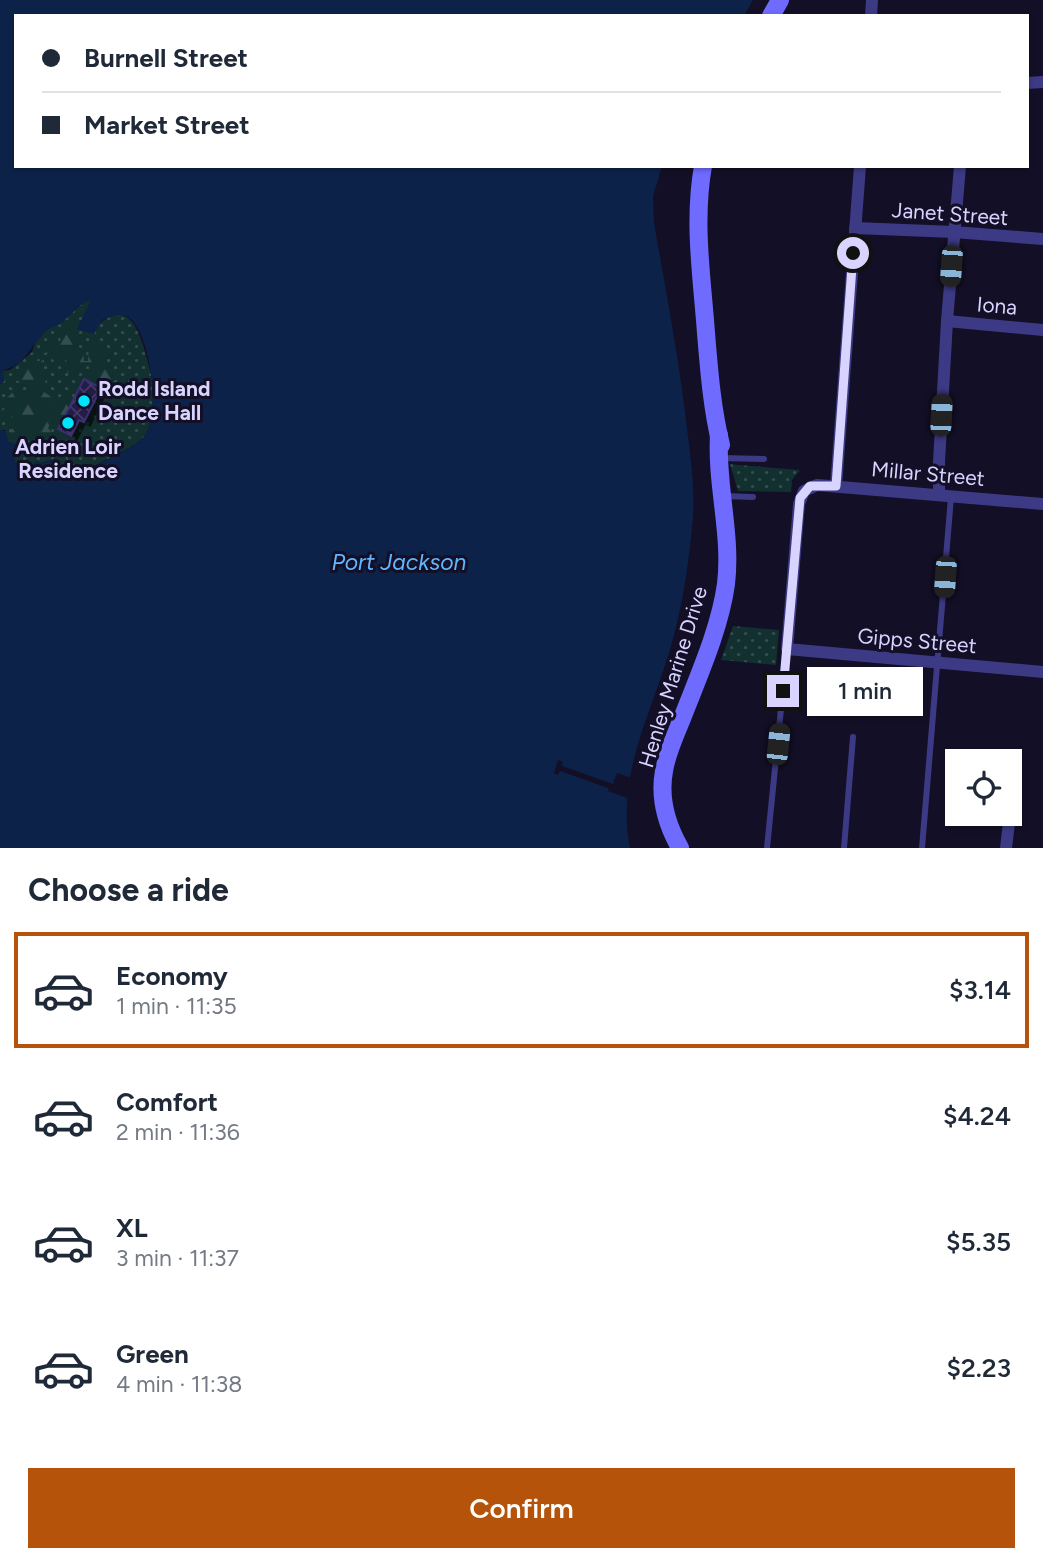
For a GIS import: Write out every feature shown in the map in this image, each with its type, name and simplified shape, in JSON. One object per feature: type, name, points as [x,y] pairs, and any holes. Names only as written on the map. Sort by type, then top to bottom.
[{"type":"main road","name":"Henley Marine Drive","points":[[680,848],[664,808],[663,773],[706,657],[722,601],[727,565],[726,496],[700,265],[698,214],[702,168]]},
{"type":"street","points":[[836,486],[860,168]]},
{"type":"street","points":[[945,494],[939,462],[960,168]]},
{"type":"street","name":"Janet Street","points":[[855,228],[1043,239]]},
{"type":"street","name":"Iona","points":[[947,321],[1043,330]]},
{"type":"street","name":"Millar Street","points":[[787,649],[799,504],[804,491],[810,486],[945,494],[1043,504]]},
{"type":"street","name":"Gipps Street","points":[[787,649],[1043,672]]},
{"type":"street","points":[[1006,848],[1009,826]]},
{"type":"lane","points":[[721,458],[764,459]]},
{"type":"lane","points":[[922,848],[938,662],[945,494]]},
{"type":"lane","points":[[726,496],[753,497]]},
{"type":"lane","points":[[767,848],[787,649]]},
{"type":"lane","points":[[844,848],[853,737]]},
{"type":"green space","points":[[86,300],[91,301],[78,329],[90,332],[112,316],[120,315],[127,317],[138,331],[153,387],[152,420],[142,439],[70,478],[66,471],[58,468],[54,459],[25,468],[15,462],[12,452],[16,444],[8,442],[5,430],[0,430],[0,385],[4,381],[2,371],[10,370],[32,352],[35,343],[47,329],[63,321]]},
{"type":"green space","points":[[77,321],[79,325],[75,334],[82,338],[76,344],[83,351],[84,361],[88,361],[89,346],[95,344],[106,353],[114,384],[122,389],[121,406],[112,411],[101,410],[96,401],[101,388],[84,379],[91,369],[91,364],[82,369],[77,368],[74,376],[67,372],[68,365],[64,356],[60,360],[60,366],[55,367],[52,352],[44,353],[51,343],[60,343],[61,335],[72,322]]},
{"type":"green space","points":[[44,360],[40,368],[46,378],[44,392],[55,404],[66,399],[71,404],[58,429],[51,423],[48,428],[54,436],[58,437],[60,433],[72,442],[73,455],[66,457],[62,466],[56,457],[47,455],[40,460],[34,451],[27,453],[9,432],[16,423],[16,413],[12,412],[11,420],[4,419],[0,425],[0,414],[6,407],[6,399],[14,391],[26,391],[29,388],[26,382],[11,380],[13,373],[20,373],[31,362]]},
{"type":"green space","points":[[730,464],[800,470],[792,480],[791,492],[738,491]]},
{"type":"green space","points":[[733,626],[779,630],[776,665],[721,660]]},
{"type":"water","name":"Port Jackson","points":[[0,0],[753,0],[745,14],[14,14],[14,168],[661,168],[653,196],[654,223],[684,402],[693,516],[677,623],[631,773],[627,797],[630,848],[0,848],[0,430],[6,431],[8,442],[16,444],[12,452],[15,462],[25,468],[36,461],[43,463],[54,459],[57,460],[58,468],[66,471],[70,478],[119,454],[142,439],[148,428],[152,395],[148,356],[143,339],[128,317],[118,315],[102,320],[94,334],[77,329],[89,300],[60,324],[45,332],[18,364],[2,371],[4,381],[0,385]]},
{"type":"pier","points":[[558,760],[563,762],[562,766],[613,784],[617,773],[632,778],[630,799],[560,771],[558,775],[554,773]]},
{"type":"building","name":"Rodd Island Dance Hall","points":[[84,379],[101,388],[84,422],[79,420],[71,436],[58,429]]},
{"type":"place","name":"Rodd Island Dance Hall","points":[[84,401]]},
{"type":"place","name":"Adrien Loir Residence","points":[[68,423]]},
{"type":"route","points":[[783,691],[800,498],[810,486],[836,486],[853,253]]}]
